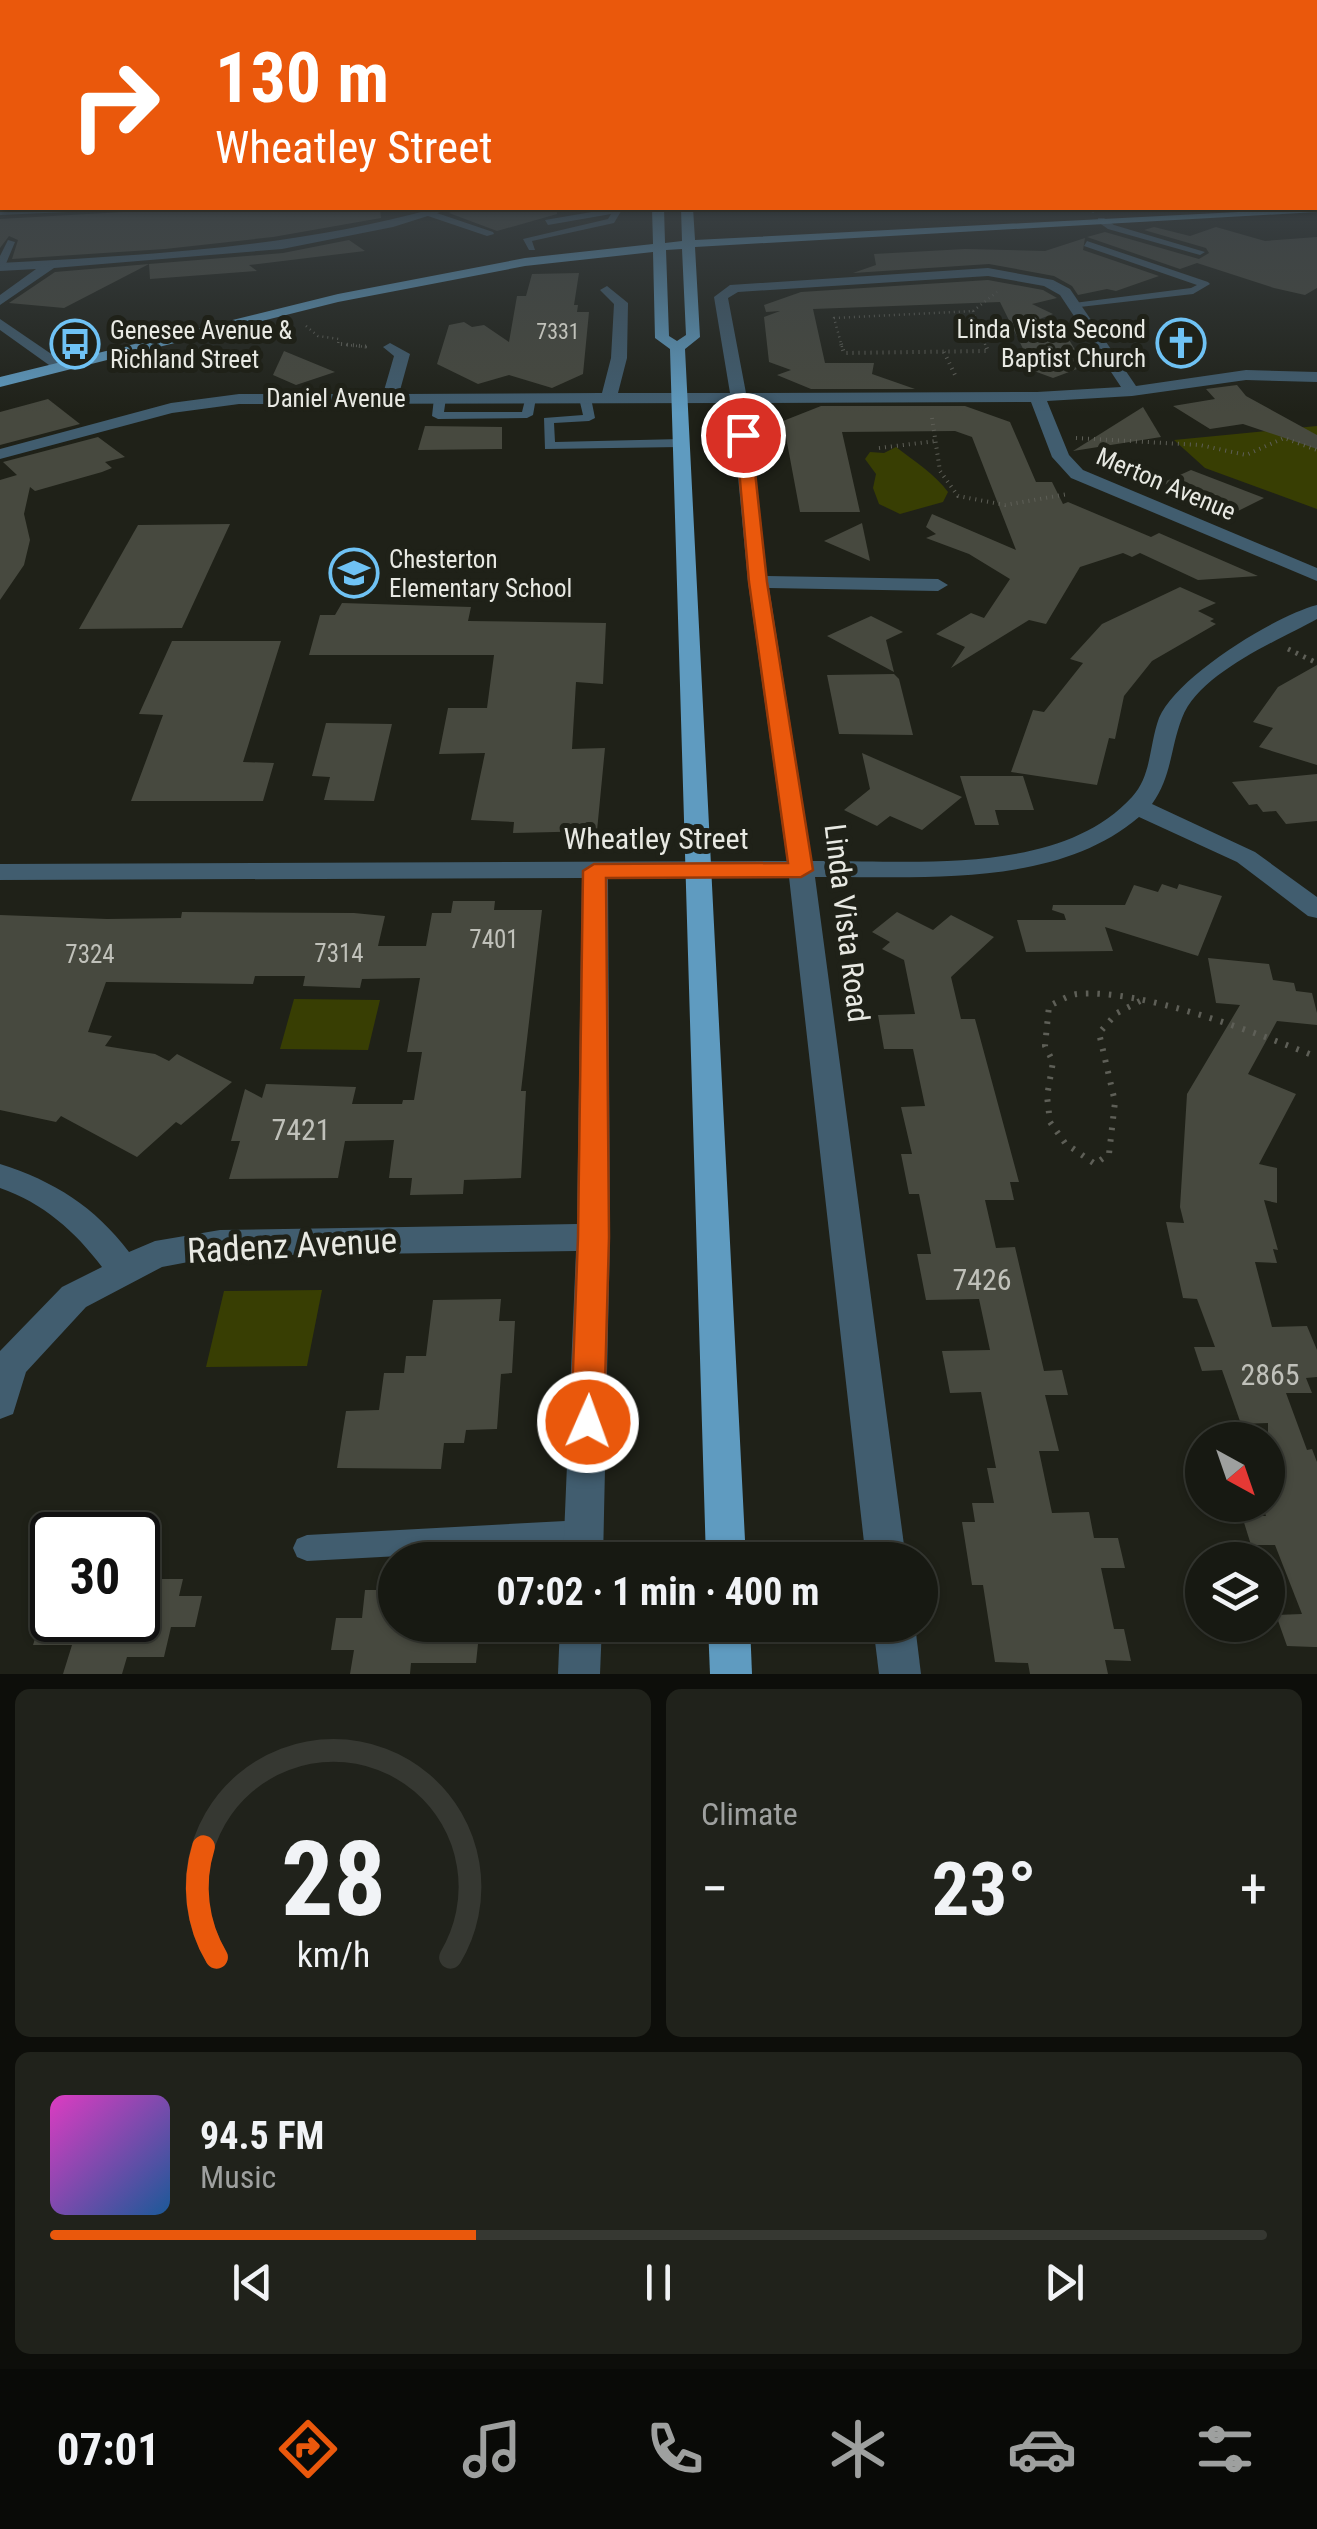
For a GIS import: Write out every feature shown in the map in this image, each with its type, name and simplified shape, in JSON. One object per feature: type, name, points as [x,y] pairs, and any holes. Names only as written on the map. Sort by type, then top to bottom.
[{"type":"main road","points":[[0,367],[363,279],[482,257]]},
{"type":"main road","points":[[0,382],[430,278],[555,257]]},
{"type":"main road","points":[[659,257],[662,338],[677,347]]},
{"type":"main road","points":[[677,347],[693,336],[690,257]]},
{"type":"main road","points":[[677,347],[725,1542]]},
{"type":"main road","points":[[730,1642],[731,1674]]},
{"type":"street","points":[[0,266],[135,257]]},
{"type":"street","points":[[0,301],[52,264]]},
{"type":"street","name":"Linda Vista Road","points":[[884,1542],[801,870],[758,582],[740,398],[722,297],[735,288],[988,272],[1020,276]]},
{"type":"street","points":[[1020,276],[1065,292],[1132,391]]},
{"type":"street","points":[[607,290],[621,303],[619,358],[610,398]]},
{"type":"street","points":[[0,323],[61,367]]},
{"type":"street","points":[[390,347],[402,354],[390,398]]},
{"type":"street","name":"Daniel Avenue","points":[[0,454],[171,408],[216,400],[1036,397],[1132,391],[1246,375],[1317,377]]},
{"type":"street","name":"Merton Avenue","points":[[1036,397],[1061,457],[1078,474],[1317,574]]},
{"type":"street","points":[[758,582],[938,585]]},
{"type":"street","name":"Wheatley Street","points":[[0,872],[982,868],[1066,848],[1090,838],[1136,806],[1153,785],[1165,733],[1180,701],[1222,664],[1317,611]]},
{"type":"street","points":[[1136,806],[1246,857],[1317,910]]},
{"type":"street","points":[[583,1542],[594,1237],[594,871]]},
{"type":"street","points":[[0,1176],[30,1185],[95,1229],[124,1271]]},
{"type":"street","name":"Radenz Avenue","points":[[0,1402],[10,1365],[74,1297],[155,1255],[220,1243],[594,1237]]},
{"type":"street","points":[[579,1674],[580,1642]]},
{"type":"street","points":[[896,1642],[900,1674]]},
{"type":"lane","points":[[1074,306],[1181,292],[1205,284],[1126,257]]},
{"type":"lane","points":[[585,398],[589,418],[548,420],[549,446],[681,444]]},
{"type":"lane","points":[[308,1548],[378,1548]]},
{"type":"path","points":[[973,311],[988,351],[844,353],[834,318],[973,311],[1020,276]]},
{"type":"path","points":[[294,324],[308,327],[318,336],[339,339],[338,344],[390,347]]},
{"type":"path","points":[[923,398],[931,408],[936,463],[949,490],[978,503],[1047,503],[1099,483]]},
{"type":"path","points":[[1053,438],[1156,440],[1246,455],[1284,438],[1317,450]]},
{"type":"path","points":[[879,448],[936,442]]},
{"type":"path","points":[[1140,1001],[1127,1004],[1114,1014],[1099,1033],[1115,1102],[1109,1154],[1095,1164],[1066,1142],[1050,1123],[1043,1100],[1053,1062],[1045,1046],[1049,1006],[1073,994],[1118,994],[1256,1034],[1317,1057]]},
{"type":"green space","points":[[1317,426],[1317,509],[1205,468],[1174,440]]},
{"type":"green space","points":[[896,447],[943,486],[948,492],[943,502],[900,514],[879,504],[873,488],[876,474],[865,459],[870,452],[884,453]]},
{"type":"green space","points":[[294,999],[380,1000],[368,1050],[280,1049]]},
{"type":"green space","points":[[322,1290],[307,1366],[206,1367],[224,1291]]},
{"type":"building","points":[[233,257],[314,257],[249,265],[257,271],[150,279],[149,264]]},
{"type":"building","points":[[875,257],[1104,257],[1159,276],[1116,291],[1078,295],[1072,286],[1054,276],[989,264],[853,273],[876,265]]},
{"type":"building","points":[[1145,257],[1317,257],[1317,288],[1305,295],[1197,263],[1180,269]]},
{"type":"building","points":[[149,264],[64,308],[9,303],[55,272]]},
{"type":"building","points":[[579,273],[574,305],[578,305],[577,312],[589,312],[583,374],[552,388],[509,375],[478,384],[437,364],[449,325],[484,325],[509,342],[517,296],[526,296],[532,274]]},
{"type":"building","points":[[988,280],[1043,290],[1057,298],[1032,304],[1053,314],[1037,320],[1057,320],[1085,366],[1053,378],[1034,371],[1000,302],[813,309],[825,363],[874,363],[872,374],[915,389],[811,389],[777,375],[791,370],[769,362],[764,317],[780,311],[766,312],[764,305],[801,292]]},
{"type":"building","points":[[284,351],[335,372],[296,385],[273,375]]},
{"type":"building","points":[[1237,385],[1246,396],[1317,435],[1317,449],[1243,424],[1210,429],[1173,406],[1215,399],[1206,389]]},
{"type":"building","points":[[48,399],[80,424],[0,445],[0,412]]},
{"type":"building","points":[[821,406],[965,406],[1010,422],[1036,482],[1052,482],[1063,504],[1068,502],[1151,537],[1159,533],[1258,576],[1198,580],[1140,553],[1132,557],[1123,553],[1080,567],[1046,624],[1029,620],[951,668],[965,647],[936,634],[971,613],[984,618],[1010,579],[969,554],[926,538],[936,534],[926,527],[932,514],[1016,550],[972,437],[955,431],[842,432],[860,512],[800,512],[783,421]]},
{"type":"building","points":[[1143,407],[1161,437],[1073,451]]},
{"type":"building","points":[[425,426],[502,427],[502,449],[418,450]]},
{"type":"building","points":[[98,437],[125,457],[105,462],[112,468],[102,472],[35,491],[30,487],[24,514],[30,540],[24,565],[0,600],[0,480],[17,475],[3,462]]},
{"type":"building","points":[[1191,470],[1264,498],[1236,512],[1162,483]]},
{"type":"building","points":[[862,523],[870,561],[824,541]]},
{"type":"building","points":[[230,524],[182,628],[79,629],[138,525]]},
{"type":"building","points":[[1180,587],[1216,603],[1198,611],[1216,624],[1152,661],[1124,696],[1115,739],[1109,738],[1097,785],[1011,772],[1033,710],[1044,712],[1083,663],[1070,659],[1102,624]]},
{"type":"building","points":[[342,603],[471,607],[468,621],[606,623],[603,684],[576,682],[572,749],[605,748],[597,831],[513,833],[514,822],[471,820],[485,753],[439,754],[448,708],[487,708],[494,655],[309,655],[320,615],[335,615]]},
{"type":"building","points":[[871,616],[903,632],[886,640],[894,672],[827,636]]},
{"type":"building","points":[[172,641],[281,641],[243,762],[274,763],[263,801],[131,801],[163,715],[139,714]]},
{"type":"building","points":[[1317,665],[1317,765],[1259,747],[1273,728],[1253,722],[1278,687]]},
{"type":"building","points":[[894,674],[899,679],[913,735],[839,734],[827,675]]},
{"type":"building","points":[[326,723],[392,724],[374,801],[324,800],[330,777],[312,776]]},
{"type":"building","points":[[862,753],[962,797],[922,830],[890,816],[877,826],[844,810],[870,789]]},
{"type":"building","points":[[1317,774],[1317,821],[1286,824],[1276,811],[1263,812],[1257,804],[1249,805],[1232,782]]},
{"type":"building","points":[[960,776],[1023,776],[1034,810],[995,810],[999,825],[975,825]]},
{"type":"building","points":[[1162,884],[1177,889],[1179,884],[1222,896],[1198,956],[1105,927],[1113,951],[1026,952],[1017,920],[1066,920],[1064,914],[1052,910],[1053,905],[1125,905],[1134,885],[1158,892]]},
{"type":"building","points":[[453,901],[495,901],[494,910],[542,910],[521,1091],[526,1091],[521,1178],[464,1180],[463,1194],[410,1195],[412,1178],[389,1178],[394,1140],[345,1141],[338,1178],[229,1179],[240,1141],[231,1141],[245,1089],[262,1098],[266,1084],[356,1087],[352,1104],[402,1104],[403,1100],[414,1100],[422,1052],[407,1052],[420,978],[362,979],[360,988],[303,986],[305,976],[255,976],[253,984],[106,982],[88,1032],[112,1036],[105,1046],[155,1054],[169,1061],[177,1054],[232,1082],[181,1125],[176,1122],[137,1157],[61,1116],[56,1122],[0,1110],[0,915],[107,919],[181,918],[182,912],[354,913],[385,916],[378,946],[426,946],[432,913],[451,913]]},
{"type":"building","points":[[897,912],[933,930],[951,915],[994,937],[951,977],[961,1019],[975,1019],[1019,1182],[1010,1182],[1014,1200],[985,1200],[996,1248],[1015,1247],[1044,1371],[1062,1370],[1068,1395],[1045,1395],[1059,1451],[1039,1451],[1052,1513],[1089,1512],[1094,1538],[1118,1538],[1125,1568],[1101,1568],[1114,1629],[1124,1629],[1131,1661],[1105,1660],[1108,1674],[1030,1674],[1028,1663],[995,1662],[983,1585],[972,1585],[962,1522],[975,1522],[972,1503],[994,1503],[987,1468],[996,1468],[981,1392],[950,1393],[942,1351],[990,1350],[979,1299],[926,1300],[917,1254],[931,1254],[919,1194],[909,1194],[901,1154],[912,1154],[901,1107],[925,1106],[913,1049],[884,1049],[878,1015],[915,1014],[904,960],[882,949],[890,942],[872,932]]},
{"type":"building","points":[[1208,958],[1269,964],[1273,980],[1294,983],[1296,991],[1312,993],[1317,1013],[1317,1025],[1277,1021],[1248,1074],[1296,1094],[1259,1164],[1277,1168],[1277,1203],[1264,1200],[1278,1250],[1273,1249],[1277,1263],[1255,1262],[1272,1327],[1307,1326],[1317,1350],[1317,1377],[1306,1378],[1312,1393],[1286,1393],[1307,1450],[1312,1449],[1317,1462],[1317,1647],[1287,1646],[1285,1640],[1285,1615],[1302,1614],[1285,1571],[1285,1542],[1250,1542],[1244,1522],[1285,1522],[1285,1422],[1240,1422],[1222,1370],[1202,1371],[1194,1347],[1215,1347],[1197,1299],[1183,1298],[1166,1222],[1184,1223],[1180,1207],[1187,1094],[1240,1005],[1216,1003]]},
{"type":"building","points":[[501,1299],[499,1321],[515,1321],[512,1373],[501,1374],[497,1429],[466,1430],[464,1443],[444,1443],[441,1469],[337,1468],[346,1411],[379,1410],[384,1373],[404,1373],[406,1356],[426,1356],[433,1300]]},
{"type":"building","points":[[160,1579],[183,1579],[179,1596],[202,1596],[195,1627],[171,1627],[164,1657],[127,1657],[122,1674],[63,1674],[72,1645],[33,1645],[160,1642]]},
{"type":"building","points":[[365,1590],[378,1590],[378,1642],[478,1642],[476,1663],[411,1663],[410,1674],[350,1674],[354,1650],[331,1650],[336,1618],[362,1618]]},
{"type":"place","name":"Linda Vista Second Baptist Church","points":[[1181,343]]},
{"type":"place","name":"Genesee Avenue & Richland Street","points":[[75,344]]},
{"type":"place","name":"Chesterton Elementary School","points":[[354,573]]},
{"type":"route","points":[[588,1422],[594,1237],[594,871],[801,870],[758,582],[743,435]]}]
